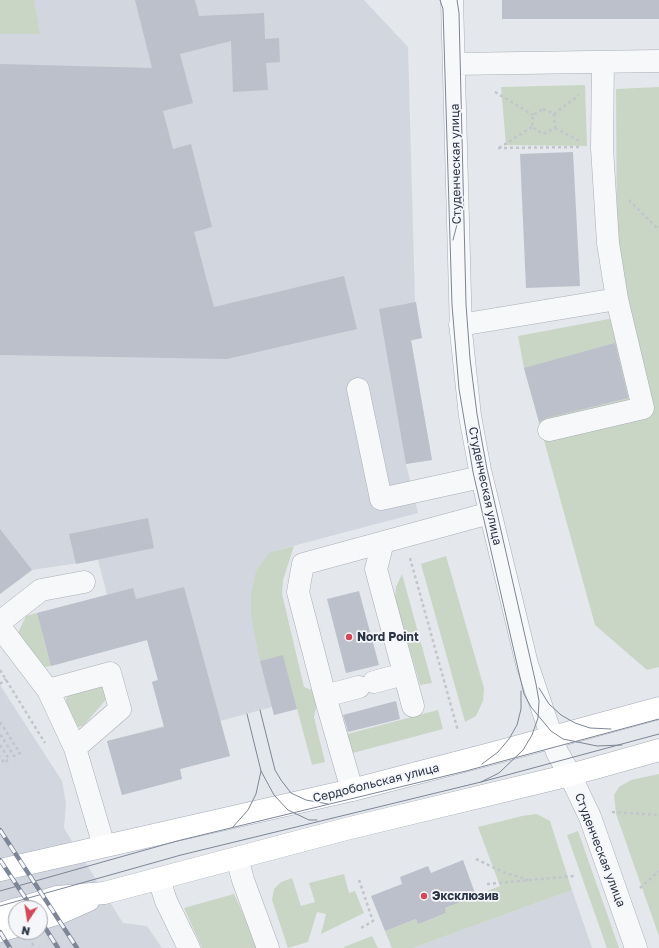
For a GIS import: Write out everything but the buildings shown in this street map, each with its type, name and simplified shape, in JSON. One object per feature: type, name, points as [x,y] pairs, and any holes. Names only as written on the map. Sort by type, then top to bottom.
[{"type":"main road","name":"Сердобольская улица","points":[[0,870],[352,790],[659,708]]},
{"type":"main road","points":[[48,900],[57,898],[104,893],[659,750]]},
{"type":"main road","name":"Сердобольская улица","points":[[0,884],[23,877],[97,848]]},
{"type":"main road","points":[[48,916],[62,912],[104,893]]},
{"type":"street","name":"Студенческая улица","points":[[452,0],[460,325],[470,416],[481,477],[527,664],[551,738],[590,817],[636,948]]},
{"type":"street","points":[[454,64],[659,61]]},
{"type":"street","points":[[549,430],[643,408],[617,299],[608,243],[602,148],[603,62]]},
{"type":"street","points":[[460,325],[617,299]]},
{"type":"street","points":[[358,389],[381,499],[481,477]]},
{"type":"street","points":[[352,790],[325,696],[298,592],[303,564],[490,513]]},
{"type":"street","points":[[394,539],[376,570],[413,706]]},
{"type":"street","points":[[0,622],[41,590],[84,582]]},
{"type":"street","points":[[0,627],[48,690],[75,748],[97,848]]},
{"type":"street","points":[[48,690],[110,673],[120,709],[75,748]]},
{"type":"street","points":[[325,696],[404,674]]},
{"type":"street","points":[[237,858],[243,880],[268,948]]},
{"type":"street","points":[[159,879],[166,901],[189,948]]},
{"type":"path","points":[[554,114],[585,90]]},
{"type":"path","points":[[495,92],[533,115]]},
{"type":"path","points":[[533,115],[543,109],[554,114]]},
{"type":"path","points":[[532,127],[543,134],[555,128],[554,114]]},
{"type":"path","points":[[532,127],[533,115]]},
{"type":"path","points":[[532,127],[498,148],[585,147]]},
{"type":"path","points":[[604,173],[659,230]]},
{"type":"path","points":[[394,539],[458,731]]},
{"type":"path","points":[[0,722],[20,753],[14,756],[0,734]]},
{"type":"path","points":[[0,745],[9,759],[4,762],[0,756]]},
{"type":"path","points":[[607,812],[659,815]]},
{"type":"path","points":[[476,859],[503,872],[529,880]]},
{"type":"path","points":[[634,892],[659,871]]},
{"type":"path","points":[[486,884],[574,876]]},
{"type":"path","points":[[359,880],[373,921],[361,928]]},
{"type":"path","points":[[32,943],[35,948]]},
{"type":"shaded area","points":[[0,0],[364,0],[408,47],[415,302],[422,338],[411,341],[432,460],[406,464],[418,513],[270,552],[283,655],[297,709],[274,715],[272,707],[220,721],[230,756],[180,769],[182,779],[122,795],[107,741],[164,726],[152,682],[158,680],[147,640],[51,666],[37,613],[107,595],[98,560],[32,570],[0,594]]},
{"type":"shaded area","points":[[0,685],[62,781],[66,803],[64,828],[123,923],[147,926],[162,948],[0,948]]},
{"type":"shaded area","points":[[572,890],[592,948],[413,948]]},
{"type":"green space","points":[[0,0],[34,0],[40,34],[0,34]]},
{"type":"green space","points":[[585,85],[587,146],[506,145],[501,87]]},
{"type":"green space","points":[[659,87],[659,667],[647,670],[595,625],[524,368],[518,336],[630,315],[617,256],[616,89]]},
{"type":"green space","points":[[294,546],[283,580],[282,594],[304,687],[314,691],[317,703],[314,717],[325,762],[312,765],[283,656],[260,661],[251,615],[251,595],[256,571],[270,552]]},
{"type":"green space","points":[[446,556],[484,688],[483,701],[476,716],[465,722],[421,564]]},
{"type":"green space","points":[[402,574],[432,683],[420,685],[395,599],[396,587]]},
{"type":"green space","points":[[37,613],[51,666],[45,667],[17,635],[26,616]]},
{"type":"green space","points":[[96,687],[105,687],[109,696],[84,725],[79,727],[74,724],[65,706],[66,699],[69,693]]},
{"type":"green space","points":[[438,710],[443,729],[349,754],[344,735]]},
{"type":"green space","points":[[659,774],[659,936],[616,814],[614,795],[619,787],[631,780]]},
{"type":"green space","points":[[537,814],[550,821],[572,890],[413,948],[392,948],[385,931],[416,919],[418,923],[446,913],[445,908],[500,886],[478,827],[522,816]]},
{"type":"green space","points":[[578,831],[619,948],[607,948],[567,835]]},
{"type":"green space","points":[[344,874],[349,893],[355,891],[364,913],[321,934],[326,914],[317,912],[308,942],[288,948],[272,900],[274,889],[281,882],[292,878],[301,906],[315,902],[309,883]]},
{"type":"green space","points":[[234,894],[256,942],[257,948],[202,948],[184,908]]},
{"type":"green space","points":[[372,936],[378,948],[344,948],[344,947]]},
{"type":"tram line","points":[[440,0],[443,9],[452,305],[459,389],[473,472],[524,694],[531,707],[551,731],[563,739],[597,746],[622,745]]},
{"type":"tram line","points":[[457,0],[459,13],[466,304],[470,359],[477,414],[487,469],[539,701],[538,718],[532,735],[523,750],[499,773],[481,782]]},
{"type":"tram line","points":[[453,240],[461,209]]},
{"type":"tram line","points":[[539,688],[549,704],[561,715],[575,723],[590,728],[611,729]]},
{"type":"tram line","points":[[482,764],[498,752],[509,739],[517,725],[521,709],[521,691]]},
{"type":"tram line","points":[[260,710],[275,770],[281,780],[291,793],[306,800],[328,804]]},
{"type":"tram line","points":[[247,714],[261,771],[274,795],[288,810],[309,820],[317,820]]},
{"type":"tram line","points":[[0,891],[177,841],[466,771],[659,719]]},
{"type":"tram line","points":[[0,906],[181,855],[481,782],[659,734]]},
{"type":"tram line","points":[[232,828],[248,810],[256,794],[261,771]]},
{"type":"railway","points":[[0,830],[77,948]]},
{"type":"railway","points":[[0,860],[27,900]]},
{"type":"railway","points":[[0,932],[10,948]]},
{"type":"railway","points":[[48,932],[58,948]]},
{"type":"place","name":"Nord Point","points":[[349,637]]},
{"type":"place","name":"Эксклюзив","points":[[424,896]]}]
